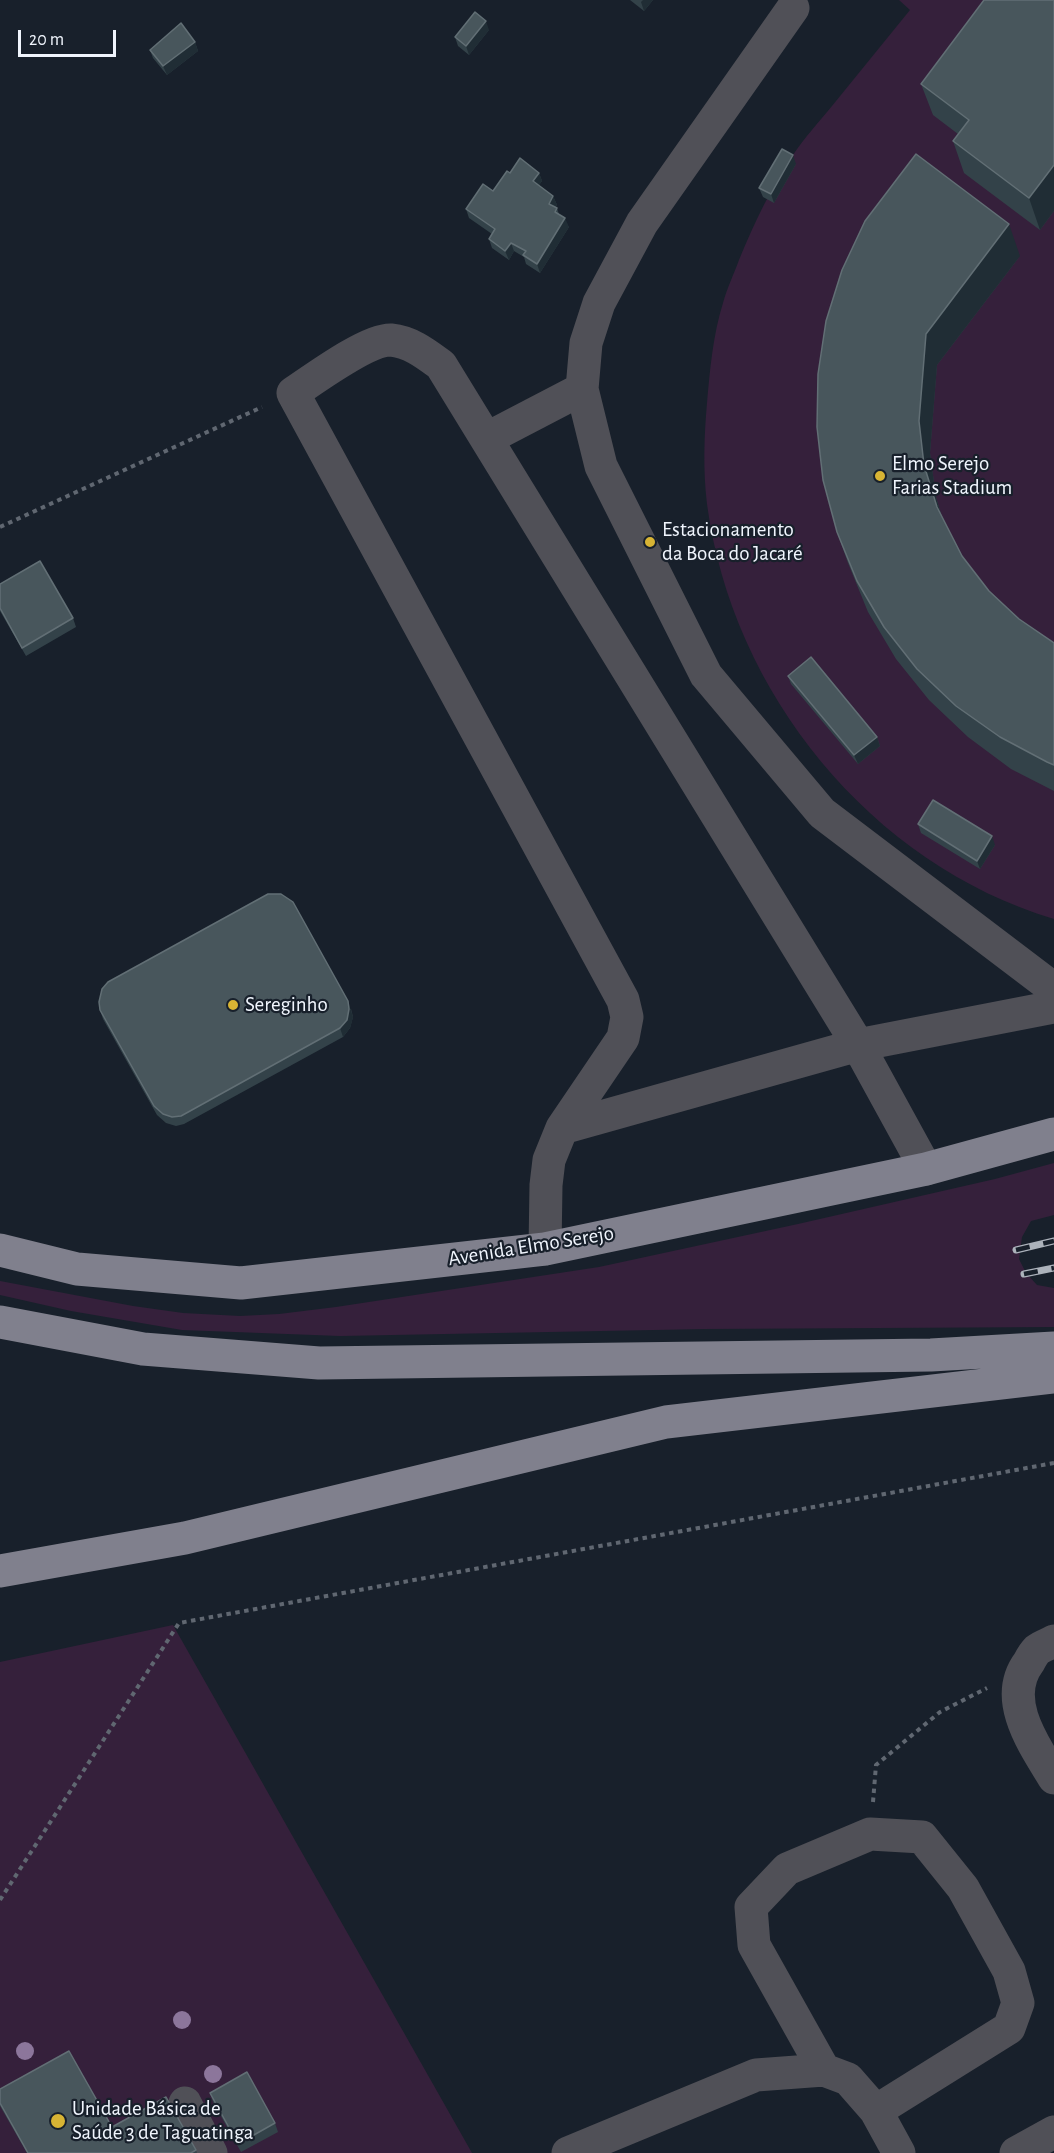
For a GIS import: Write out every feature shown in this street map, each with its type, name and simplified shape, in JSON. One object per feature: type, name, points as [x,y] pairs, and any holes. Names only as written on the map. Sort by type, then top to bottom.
[{"type":"main road","name":"Avenida Elmo Serejo","points":[[0,1250],[77,1269],[241,1283],[545,1249],[926,1169],[1054,1134]]},
{"type":"main road","points":[[0,1322],[143,1349],[319,1364],[931,1355],[1054,1348]]},
{"type":"main road","points":[[0,1571],[185,1538],[666,1422],[1054,1377]]},
{"type":"lane","points":[[793,8],[642,223],[599,303],[586,343],[582,389],[601,466],[706,675],[822,813],[1054,989]]},
{"type":"lane","points":[[545,1249],[546,1185],[549,1160],[562,1128],[623,1038],[627,1017],[623,1000],[293,393],[363,349],[390,340],[418,348],[441,365],[488,438],[858,1045],[926,1169]]},
{"type":"lane","points":[[488,438],[582,389]]},
{"type":"lane","points":[[562,1128],[858,1045],[1054,1007]]},
{"type":"lane","points":[[1054,1641],[1037,1650],[1024,1668],[1019,1682],[1019,1704],[1027,1732],[1054,1778]]},
{"type":"lane","points":[[824,2070],[754,1945],[751,1907],[787,1869],[870,1834],[922,1837],[963,1888],[1009,1971],[1018,2003],[1008,2028],[876,2111]]},
{"type":"lane","points":[[568,2153],[594,2147],[756,2075],[824,2070],[848,2079],[876,2111],[899,2153]]},
{"type":"lane","points":[[185,2103],[211,2153]]},
{"type":"lane","points":[[1016,2153],[1054,2132]]},
{"type":"path","points":[[0,527],[293,393]]},
{"type":"path","points":[[0,1900],[179,1623],[1054,1463]]},
{"type":"path","points":[[870,1834],[876,1766],[940,1712],[1024,1668]]},
{"type":"shaded area","name":"Elmo Serejo Farias Stadium","points":[[899,0],[1054,0],[1054,919],[988,893],[926,858],[870,813],[821,762],[780,704],[746,641],[722,574],[707,504],[704,454],[709,378],[717,327],[729,286],[757,219],[793,155],[910,10]]},
{"type":"shaded area","points":[[1054,1163],[1054,1215],[1031,1221],[1022,1237],[1019,1259],[1026,1273],[1037,1285],[1054,1288],[1054,1327],[706,1329],[340,1336],[182,1330],[71,1311],[0,1295],[0,1281],[183,1313],[240,1316],[336,1307],[599,1267],[995,1179]]},
{"type":"shaded area","points":[[173,1625],[472,2153],[0,2153],[0,1662]]},
{"type":"building","points":[[984,0],[1054,0],[1054,165],[1029,198],[953,141],[969,120],[921,84]]},
{"type":"building","points":[[475,12],[486,21],[466,46],[455,37]]},
{"type":"building","points":[[181,23],[195,42],[163,66],[150,50]]},
{"type":"building","points":[[782,149],[793,155],[771,194],[759,188]]},
{"type":"building","points":[[916,154],[1009,224],[926,334],[919,421],[924,465],[937,507],[962,556],[989,591],[1019,619],[1054,643],[1054,765],[1000,737],[956,706],[917,669],[884,627],[857,581],[837,532],[823,480],[817,427],[818,374],[826,321],[842,270],[865,221]]},
{"type":"building","points":[[520,158],[539,173],[533,181],[553,196],[549,204],[557,208],[555,212],[565,218],[537,264],[523,255],[526,251],[511,243],[505,251],[489,239],[495,229],[466,209],[483,184],[493,191],[507,171],[510,173]]},
{"type":"building","points":[[40,561],[73,618],[22,648],[0,608],[0,584]]},
{"type":"building","points":[[811,657],[877,737],[854,755],[788,676]]},
{"type":"building","points":[[933,800],[992,836],[977,861],[918,824]]},
{"type":"building","name":"Sereginho","points":[[268,894],[281,894],[293,902],[348,1001],[347,1020],[340,1028],[181,1116],[172,1117],[163,1114],[154,1106],[100,1010],[102,989],[108,982]]},
{"type":"building","name":"Unidade Básica de Saúde 3 de Taguatinga","points":[[69,2051],[112,2127],[166,2097],[196,2150],[191,2153],[28,2153],[0,2103],[0,2089]]},
{"type":"building","points":[[247,2072],[275,2123],[238,2144],[210,2093]]},
{"type":"railway","points":[[1016,1250],[1054,1241]]},
{"type":"railway","points":[[1024,1274],[1054,1268]]},
{"type":"place","name":"Elmo Serejo Farias Stadium","points":[[880,476]]},
{"type":"place","name":"Estacionamento da Boca do Jacaré","points":[[650,542]]},
{"type":"place","name":"Sereginho","points":[[233,1005]]},
{"type":"place","name":"Unidade Básica de Saúde 3 de Taguatinga","points":[[58,2121]]}]
